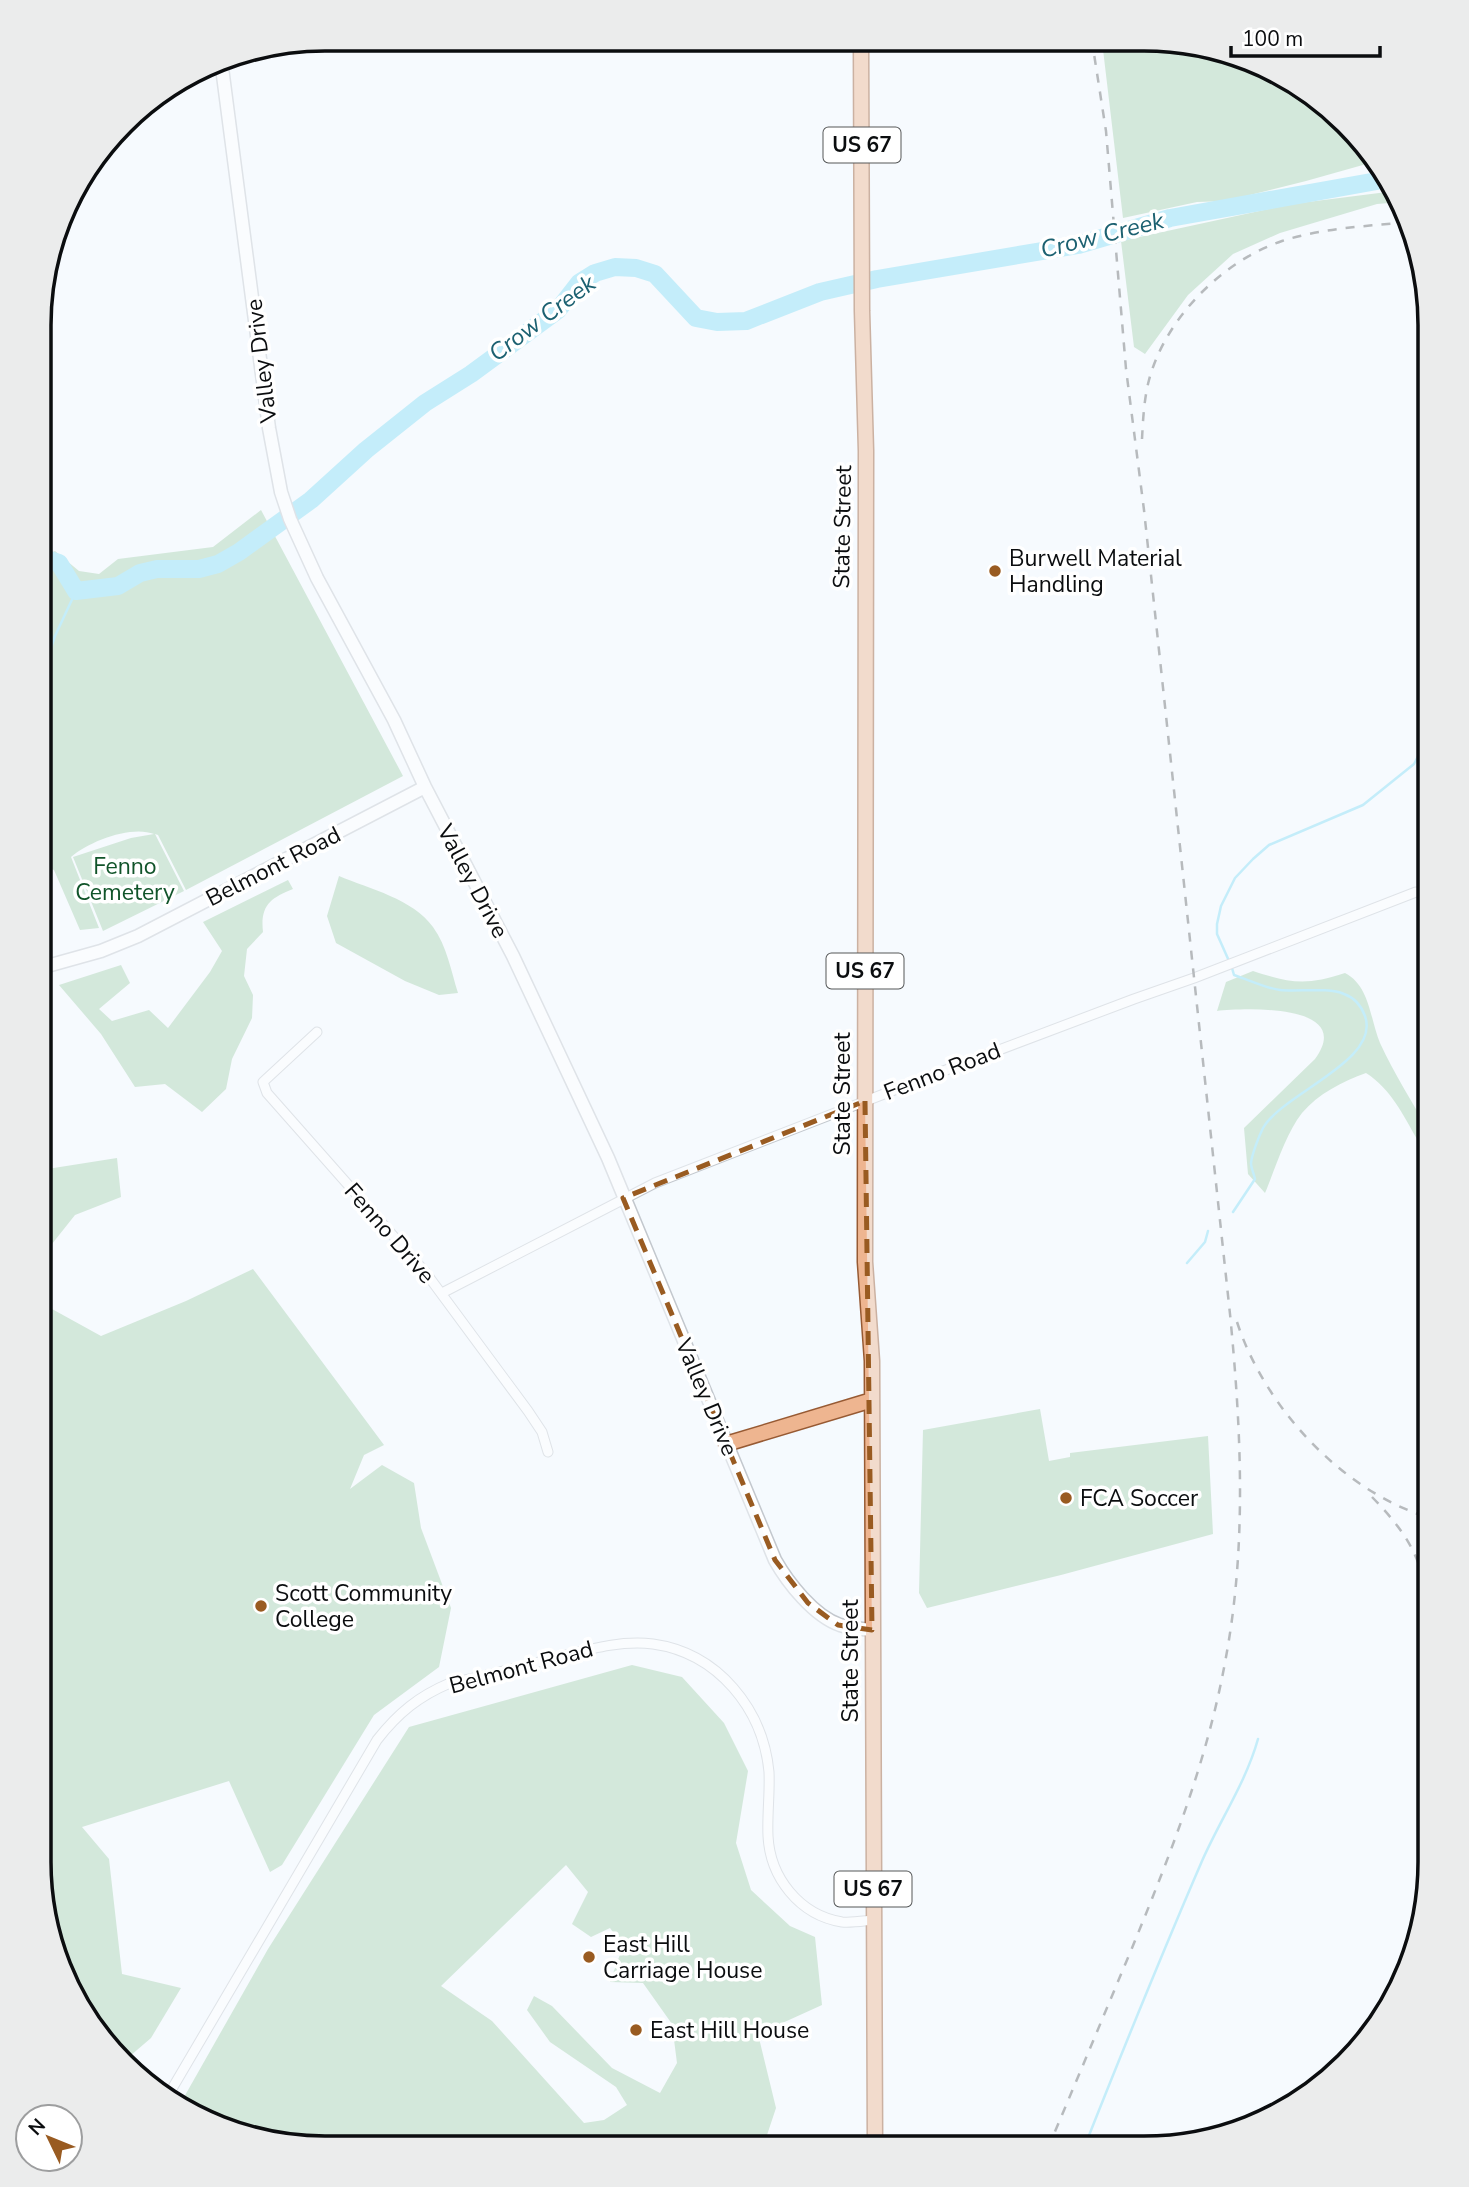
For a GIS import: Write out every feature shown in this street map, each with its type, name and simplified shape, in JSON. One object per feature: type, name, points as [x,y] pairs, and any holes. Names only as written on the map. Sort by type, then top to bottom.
[{"type":"main road","name":"State Street","points":[[862,51],[862,311],[866,451],[865,1262],[872,1360],[875,2136]]},
{"type":"main road","points":[[726,1444],[872,1401]]},
{"type":"street","name":"Valley Drive","points":[[223,71],[269,428],[281,492],[297,537],[394,720],[425,787],[513,956],[608,1158],[775,1560],[796,1593],[838,1625],[872,1630]]},
{"type":"street","name":"Belmont Road","points":[[51,965],[101,951],[138,936],[425,787]]},
{"type":"street","name":"Fenno Road","points":[[442,1293],[655,1183],[1416,892]]},
{"type":"street","name":"Fenno Drive","points":[[317,1032],[263,1082],[267,1093],[442,1293],[528,1411],[542,1432],[548,1452]]},
{"type":"street","name":"Belmont Road","points":[[171,2090],[377,1740],[408,1705],[429,1692],[450,1684],[605,1645],[654,1644],[674,1649],[706,1663],[729,1682],[749,1707],[758,1724],[769,1773],[768,1837],[771,1861],[781,1882],[799,1902],[819,1916],[843,1922],[873,1920]]},
{"type":"highlighted area","points":[[865,1101],[872,1630],[838,1625],[808,1603],[775,1560],[623,1198]]},
{"type":"green space","points":[[1103,51],[1163,51],[1198,56],[1233,65],[1266,79],[1311,107],[1338,131],[1366,164],[1226,201],[1197,202],[1123,218]]},
{"type":"green space","points":[[1384,192],[1390,203],[1377,204],[1280,233],[1233,254],[1188,295],[1145,354],[1134,347],[1121,241],[1292,204]]},
{"type":"green space","name":"Fenno Cemetery","points":[[261,510],[403,776],[186,890],[158,835],[155,834],[184,891],[103,931],[73,857],[131,838],[154,834],[123,833],[88,845],[71,857],[99,928],[80,930],[54,870],[51,869],[51,553],[55,551],[79,571],[99,574],[118,559],[213,547]]},
{"type":"green space","points":[[339,876],[403,902],[424,917],[442,942],[458,993],[439,995],[405,981],[336,943],[327,916]]},
{"type":"green space","points":[[288,880],[293,889],[268,904],[263,916],[263,932],[247,949],[244,976],[253,995],[252,1018],[232,1059],[226,1089],[202,1112],[165,1084],[135,1087],[101,1034],[59,985],[121,965],[130,983],[99,1009],[112,1021],[149,1010],[168,1028],[210,972],[222,951],[203,922]]},
{"type":"green space","points":[[1253,971],[1298,981],[1319,980],[1345,973],[1353,979],[1360,986],[1368,1004],[1380,1043],[1418,1112],[1418,1139],[1383,1087],[1366,1073],[1331,1089],[1302,1113],[1286,1141],[1265,1193],[1248,1174],[1244,1128],[1315,1059],[1324,1041],[1321,1027],[1309,1018],[1292,1013],[1249,1009],[1217,1011],[1226,982]]},
{"type":"green space","name":"Scott Community College","points":[[117,1158],[121,1197],[75,1215],[51,1245],[51,1168]]},
{"type":"green space","name":"Scott Community College","points":[[253,1269],[384,1445],[364,1455],[350,1489],[382,1465],[414,1483],[421,1528],[451,1608],[439,1667],[374,1715],[282,1865],[270,1872],[229,1781],[82,1827],[109,1859],[122,1974],[181,1988],[151,2038],[131,2056],[97,2015],[79,1984],[65,1951],[53,1898],[51,1302],[52,1309],[101,1336],[186,1301]]},
{"type":"green space","name":"FCA Soccer","points":[[1040,1409],[1049,1461],[1070,1457],[1070,1453],[1208,1436],[1213,1534],[927,1608],[919,1593],[923,1430]]},
{"type":"green space","points":[[632,1665],[682,1677],[724,1723],[748,1771],[736,1843],[751,1890],[790,1926],[815,1937],[822,2005],[758,2034],[776,2108],[767,2136],[306,2136],[236,2122],[184,2098],[268,1949],[409,1727]],"holes":[[[566,1865],[588,1892],[572,1924],[591,1937],[610,1928],[623,1946],[610,1982],[643,1983],[672,2024],[677,2063],[660,2093],[612,2068],[552,2006],[534,1996],[527,2010],[550,2042],[616,2087],[627,2105],[604,2120],[584,2123],[492,2021],[441,1986]]]},
{"type":"waterway","name":"Crow Creek","points":[[51,560],[59,563],[76,591],[118,586],[140,573],[157,569],[199,569],[218,564],[311,500],[366,450],[425,403],[471,374],[558,310],[579,283],[595,273],[615,267],[636,268],[655,274],[696,318],[717,322],[746,321],[820,292],[877,279],[1078,245],[1170,218],[1378,181]]},
{"type":"waterway","points":[[51,648],[76,591]]},
{"type":"waterway","points":[[1229,961],[1217,934],[1217,924],[1221,906],[1235,878],[1269,845],[1363,805],[1414,764],[1418,756]]},
{"type":"waterway","points":[[1232,968],[1234,975],[1274,989],[1330,991],[1348,996],[1357,1002],[1363,1012],[1366,1032],[1359,1048],[1345,1062],[1290,1102],[1263,1128],[1251,1163],[1255,1179],[1233,1212]]},
{"type":"waterway","points":[[1187,1263],[1205,1242],[1208,1231]]},
{"type":"waterway","points":[[1089,2136],[1187,1897],[1247,1770],[1258,1739]]},
{"type":"railway","points":[[1053,2136],[1146,1912],[1199,1769],[1218,1695],[1233,1614],[1240,1486],[1230,1314],[1144,510],[1126,369],[1106,131],[1094,51]]},
{"type":"railway","points":[[1142,439],[1146,395],[1157,357],[1182,314],[1218,278],[1260,250],[1282,241],[1329,230],[1398,223]]},
{"type":"railway","points":[[1237,1322],[1267,1385],[1287,1415],[1311,1442],[1338,1467],[1367,1488],[1398,1506],[1418,1514]]},
{"type":"railway","points":[[1372,1497],[1405,1536],[1418,1563]]},
{"type":"place","name":"Burwell Material Handling","points":[[995,571]]},
{"type":"place","name":"FCA Soccer","points":[[1066,1498]]},
{"type":"place","name":"Scott Community College","points":[[261,1606]]},
{"type":"place","name":"East Hill Carriage House","points":[[589,1957]]},
{"type":"place","name":"East Hill House","points":[[636,2030]]}]
